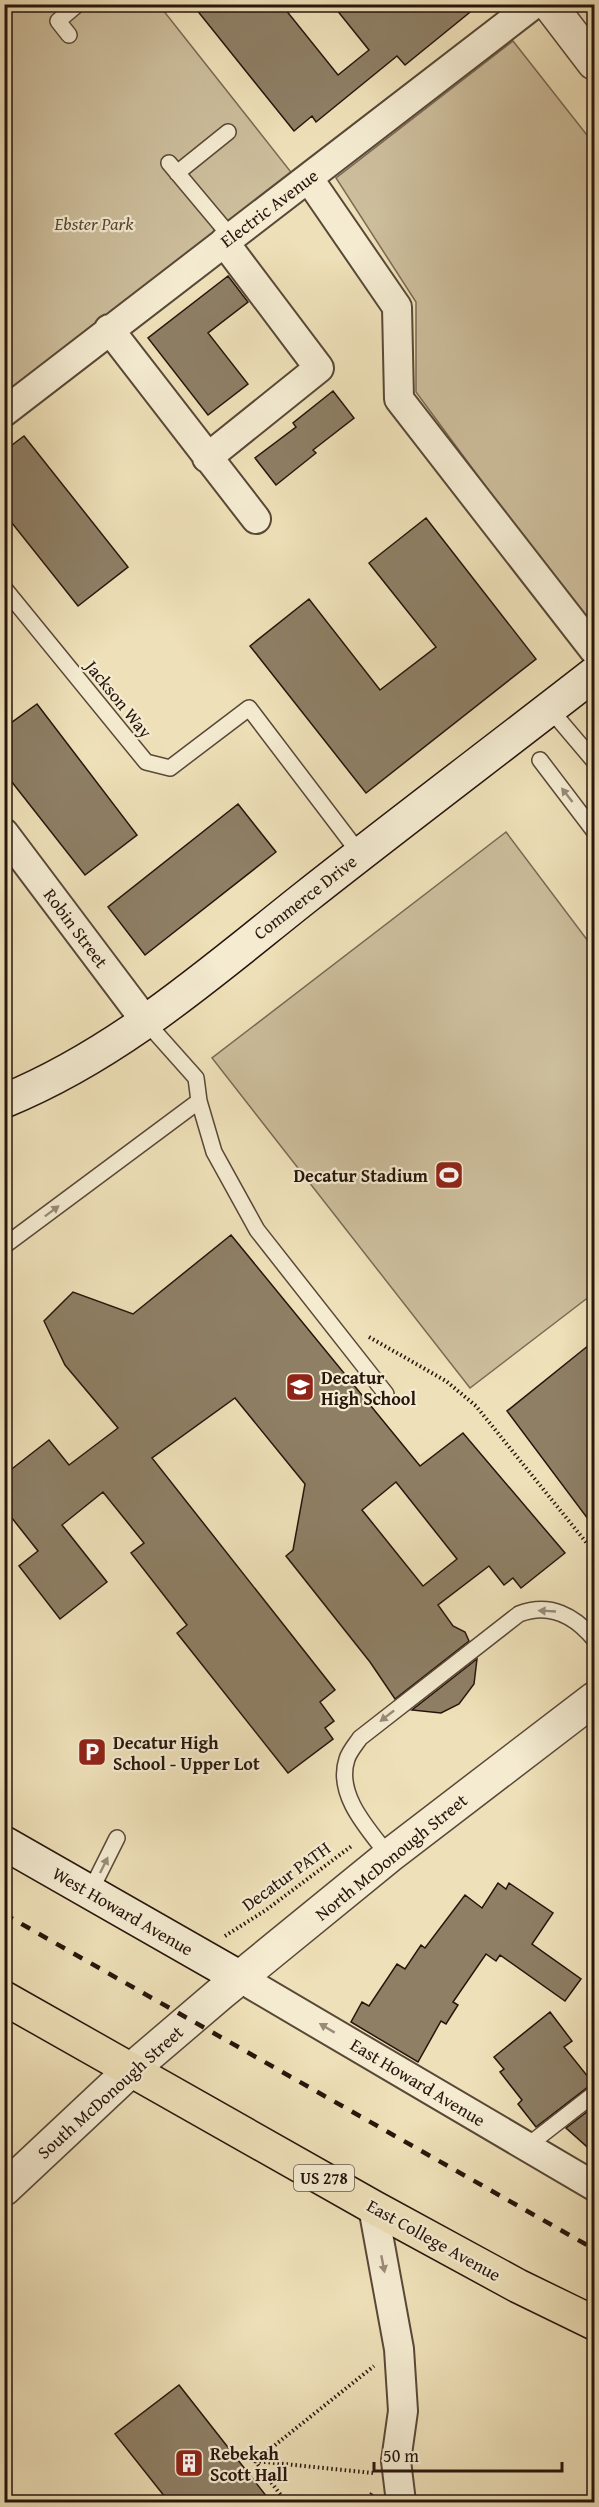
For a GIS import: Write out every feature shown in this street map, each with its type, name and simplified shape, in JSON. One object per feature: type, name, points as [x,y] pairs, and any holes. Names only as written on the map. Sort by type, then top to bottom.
[{"type":"main road","points":[[549,4],[594,63]]},
{"type":"main road","name":"Commerce Drive","points":[[4,1101],[97,1056],[147,1023],[360,854],[594,674]]},
{"type":"main road","name":"North McDonough Street","points":[[190,2020],[389,1856],[594,1699]]},
{"type":"main road","name":"West Howard Avenue","points":[[4,1843],[242,1979]]},
{"type":"main road","name":"US 278","points":[[4,1998],[132,2069]]},
{"type":"main road","name":"South McDonough Street","points":[[4,2189],[132,2069],[190,2020]]},
{"type":"main road","name":"East College Avenue","points":[[132,2069],[173,2096],[234,2127],[373,2207],[518,2286],[594,2323]]},
{"type":"main road","name":"East College Avenue","points":[[518,2286],[594,2337]]},
{"type":"street","name":"Electric Avenue","points":[[4,412],[534,4]]},
{"type":"street","points":[[309,179],[397,307],[399,399],[594,650]]},
{"type":"street","points":[[207,458],[319,368],[228,240]]},
{"type":"street","points":[[109,329],[256,519]]},
{"type":"street","name":"Robin Street","points":[[4,833],[147,1023]]},
{"type":"street","name":"East Howard Avenue","points":[[242,1979],[594,2186]]},
{"type":"street","points":[[373,2207],[399,2349],[403,2411],[396,2461],[401,2502]]},
{"type":"lane","points":[[69,35],[58,21],[78,4]]},
{"type":"lane","points":[[228,132],[173,168],[228,240]]},
{"type":"lane","name":"Jackson Way","points":[[4,588],[146,762],[170,768],[249,708],[360,854]]},
{"type":"lane","points":[[549,708],[594,761]]},
{"type":"lane","points":[[540,760],[594,831]]},
{"type":"lane","points":[[147,1023],[196,1078],[199,1101],[214,1152],[257,1230],[386,1394]]},
{"type":"lane","points":[[4,1246],[199,1101]]},
{"type":"lane","points":[[389,1856],[367,1827],[345,1787],[347,1759],[360,1738],[519,1614],[530,1610],[555,1610],[583,1626],[594,1640]]},
{"type":"lane","points":[[90,1892],[117,1838]]},
{"type":"lane","points":[[526,2147],[594,2094]]},
{"type":"path","points":[[346,1343],[360,1332],[446,1381],[476,1406],[594,1552]]},
{"type":"path","name":"Decatur PATH","points":[[226,1935],[266,1910],[362,1839]]},
{"type":"path","points":[[255,2461],[379,2362]]},
{"type":"path","points":[[255,2461],[382,2474]]},
{"type":"path","points":[[255,2461],[286,2502]]},
{"type":"path","points":[[586,2502],[594,2488]]},
{"type":"green space","name":"Ebster Park","points":[[5,5],[159,5],[298,181],[5,404]]},
{"type":"green space","points":[[513,41],[594,144],[594,626],[591,629],[416,392],[416,302],[336,178]]},
{"type":"green space","name":"Decatur Stadium","points":[[506,832],[594,949],[594,1293],[470,1388],[212,1058]]},
{"type":"building","points":[[192,4],[281,4],[338,75],[369,50],[332,4],[480,4],[405,65],[397,56],[316,122],[312,116],[294,131]]},
{"type":"building","points":[[228,276],[248,302],[208,333],[248,384],[208,415],[148,338]]},
{"type":"building","points":[[333,391],[354,418],[313,450],[316,453],[276,485],[255,458],[296,427],[293,423]]},
{"type":"building","points":[[24,436],[128,567],[78,606],[4,513],[4,451]]},
{"type":"building","points":[[426,518],[536,659],[366,793],[250,646],[309,599],[380,690],[436,647],[369,563]]},
{"type":"building","points":[[37,704],[137,835],[85,875],[4,772],[4,728]]},
{"type":"building","points":[[238,804],[276,852],[145,955],[108,907]]},
{"type":"building","name":"Decatur High School","points":[[231,1235],[420,1466],[463,1433],[565,1553],[521,1588],[513,1578],[504,1585],[489,1566],[438,1605],[453,1626],[465,1632],[469,1641],[395,1699],[370,1662],[286,1556],[293,1550],[305,1484],[235,1398],[152,1458],[335,1690],[320,1702],[334,1721],[325,1728],[333,1739],[288,1773],[177,1633],[187,1625],[131,1553],[144,1543],[103,1492],[62,1525],[107,1582],[60,1619],[19,1566],[38,1551],[4,1508],[4,1475],[49,1440],[69,1465],[118,1428],[65,1365],[44,1321],[73,1292],[133,1314]],"holes":[[[396,1482],[457,1559],[423,1586],[362,1510]]]},
{"type":"building","points":[[594,1341],[594,1527],[507,1411]]},
{"type":"building","points":[[477,1659],[474,1684],[459,1704],[441,1713],[412,1710]]},
{"type":"building","points":[[498,1883],[506,1889],[509,1883],[553,1913],[532,1944],[581,1979],[565,2001],[500,1955],[496,1961],[486,1954],[453,2002],[458,2005],[446,2024],[441,2021],[418,2062],[351,2022],[362,2002],[369,2006],[397,1964],[405,1969],[421,1945],[425,1948],[465,1895],[482,1908]]},
{"type":"building","points":[[550,2012],[572,2041],[564,2047],[593,2083],[536,2127],[518,2104],[522,2100],[500,2072],[504,2069],[494,2057]]},
{"type":"building","points":[[592,2108],[594,2111],[594,2153],[566,2128]]},
{"type":"building","name":"Rebekah Scott Hall","points":[[179,2385],[271,2502],[169,2502],[115,2434]]},
{"type":"railway","points":[[4,1914],[594,2249]]},
{"type":"place","name":"Decatur Stadium","points":[[449,1175]]},
{"type":"place","name":"Decatur High School","points":[[300,1387]]},
{"type":"place","name":"Decatur High School - Upper Lot","points":[[92,1752]]},
{"type":"place","name":"Rebekah Scott Hall","points":[[189,2463]]}]
